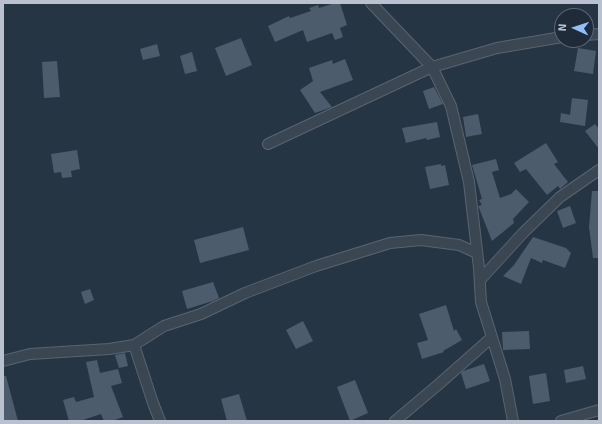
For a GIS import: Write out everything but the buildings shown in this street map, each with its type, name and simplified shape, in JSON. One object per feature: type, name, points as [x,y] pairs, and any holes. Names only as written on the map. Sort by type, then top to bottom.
[{"type":"street","points":[[372,3],[432,67],[451,106],[469,182],[481,302],[505,379],[513,421]]},
{"type":"street","points":[[268,144],[432,67],[497,48],[554,38]]},
{"type":"street","points":[[480,280],[523,233],[560,197],[599,170]]},
{"type":"street","points":[[3,361],[30,354],[108,349],[134,345],[164,326],[201,314],[245,294],[316,266],[390,243],[421,240],[459,245],[477,253]]},
{"type":"street","points":[[395,421],[491,338]]},
{"type":"street","points":[[134,345],[160,421]]},
{"type":"street","points":[[561,421],[599,410]]}]
